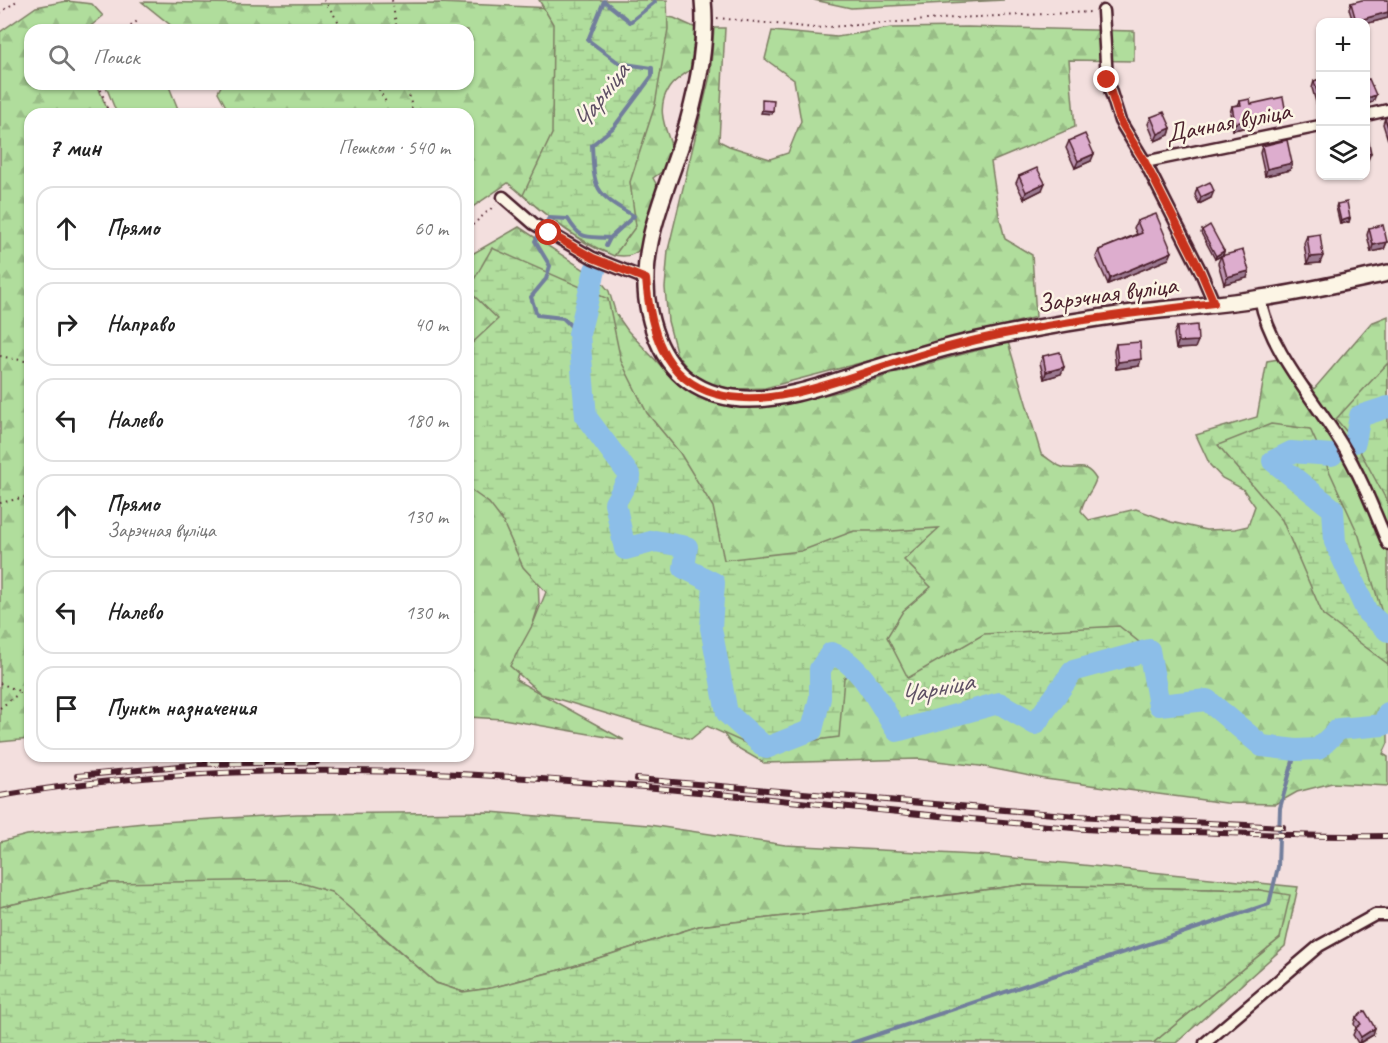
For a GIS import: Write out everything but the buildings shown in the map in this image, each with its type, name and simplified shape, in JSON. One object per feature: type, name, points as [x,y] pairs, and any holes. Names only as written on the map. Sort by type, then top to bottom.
[{"type":"street","name":"Зарэчная вуліца","points":[[703,0],[705,17],[701,66],[688,123],[660,203],[646,279],[655,337],[666,358],[679,374],[696,386],[715,394],[736,398],[759,398],[810,389],[976,340],[1059,324],[1260,298],[1388,273]]},
{"type":"street","points":[[1103,11],[1107,80],[1120,121],[1145,162],[1200,270],[1214,303]]},
{"type":"street","points":[[1370,114],[1388,110]]},
{"type":"street","name":"Дачная вуліца","points":[[1145,162],[1316,127]]},
{"type":"street","points":[[503,197],[534,224],[549,233],[593,258],[646,279]]},
{"type":"street","points":[[1260,298],[1267,324],[1285,358],[1342,444],[1373,507],[1388,544]]},
{"type":"street","points":[[1205,1043],[1319,946],[1375,915],[1388,915]]},
{"type":"path","points":[[0,13],[18,0]]},
{"type":"path","points":[[324,0],[340,24]]},
{"type":"path","points":[[392,0],[396,24]]},
{"type":"path","points":[[705,17],[815,28],[1103,11]]},
{"type":"path","points":[[134,24],[140,19]]},
{"type":"path","points":[[101,90],[107,108]]},
{"type":"path","points":[[379,90],[387,104]]},
{"type":"path","points":[[408,90],[412,108]]},
{"type":"path","points":[[474,223],[503,197]]},
{"type":"path","points":[[0,356],[24,361]]},
{"type":"path","points":[[0,503],[24,497]]},
{"type":"path","points":[[0,683],[21,692]]},
{"type":"path","points":[[0,708],[24,690]]},
{"type":"green space","points":[[539,0],[667,0],[668,29],[655,105],[630,182],[636,226],[614,256],[566,229],[523,195],[552,134],[553,24]]},
{"type":"green space","points":[[814,0],[1004,0],[851,8]]},
{"type":"green space","points":[[67,1],[92,4],[103,16],[93,24],[24,24],[24,90],[99,90],[107,108],[24,108],[24,740],[0,742],[0,32],[36,7]]},
{"type":"green space","points":[[142,2],[439,3],[578,9],[600,7],[674,18],[696,28],[694,67],[671,85],[664,99],[663,121],[672,149],[671,164],[653,178],[661,193],[648,237],[640,249],[627,256],[611,254],[572,234],[508,183],[474,206],[474,108],[227,108],[218,92],[219,90],[474,90],[474,24],[169,24]]},
{"type":"green space","points":[[967,27],[1134,31],[1134,61],[1069,60],[1075,127],[991,162],[1005,239],[1032,255],[1036,317],[765,388],[736,389],[713,386],[694,376],[677,355],[668,321],[665,288],[668,250],[710,76],[714,28],[725,28],[719,141],[770,159],[788,153],[801,121],[794,80],[765,59],[772,31],[837,37],[891,28]]},
{"type":"green space","points":[[107,90],[170,90],[178,108],[115,108]]},
{"type":"green space","points":[[519,227],[600,280],[609,291],[616,314],[628,331],[679,385],[706,401],[737,406],[760,406],[797,401],[838,392],[904,370],[1008,342],[1041,454],[1062,467],[1084,468],[1096,479],[1081,511],[1089,520],[1136,509],[1171,522],[1206,530],[1248,526],[1255,506],[1243,489],[1222,478],[1210,465],[1196,435],[1257,417],[1267,361],[1285,358],[1314,389],[1371,323],[1388,316],[1388,743],[1383,754],[1388,757],[1388,786],[1332,783],[1297,792],[1276,804],[1226,803],[1045,779],[980,766],[919,759],[764,763],[731,744],[715,722],[536,525],[539,604],[516,680],[624,740],[503,719],[474,717],[474,253]]},
{"type":"green space","points":[[492,248],[608,299],[621,361],[647,413],[680,453],[713,507],[724,560],[801,551],[854,531],[939,528],[904,560],[931,587],[903,611],[887,637],[908,678],[984,634],[1119,626],[1149,650],[1073,671],[1035,724],[999,703],[897,731],[856,669],[844,678],[839,737],[756,748],[707,726],[691,739],[541,694],[510,666],[533,624],[546,592],[523,567],[502,520],[489,503],[474,492],[474,341],[498,319],[474,296],[474,280]]},
{"type":"green space","points":[[1388,363],[1388,503],[1355,442],[1336,419]]},
{"type":"green space","points":[[1271,424],[1310,429],[1359,536],[1388,633],[1388,664],[1323,615],[1282,520],[1218,445]]},
{"type":"green space","points":[[490,812],[649,825],[785,845],[994,856],[1298,887],[1285,946],[1176,1043],[1153,1043],[1280,938],[1260,890],[1020,885],[856,908],[699,926],[567,968],[491,988],[463,992],[436,983],[370,925],[110,883],[0,907],[0,842],[27,835],[144,823],[297,814]]},
{"type":"green space","points":[[290,880],[331,892],[436,983],[463,992],[491,988],[567,968],[699,926],[856,908],[1020,885],[1260,890],[1290,895],[1280,938],[1153,1043],[0,1043],[0,907],[110,883]]},
{"type":"waterway","name":"Чарніца","points":[[606,246],[610,238],[634,216],[611,202],[599,189],[594,172],[592,145],[614,127],[652,76],[652,68],[619,63],[588,40],[604,1],[630,22],[655,2],[654,0]]},
{"type":"waterway","name":"Чарніца","points":[[579,334],[563,318],[537,315],[531,297],[546,279],[550,266],[535,241],[549,218],[568,219],[577,231],[585,236],[610,238]]},
{"type":"waterway","name":"Чарніца","points":[[595,270],[579,334],[586,417],[630,476],[615,503],[625,549],[655,541],[687,547],[684,568],[714,583],[711,628],[727,713],[766,748],[812,730],[820,698],[820,669],[831,653],[842,658],[861,675],[897,731],[999,703],[1035,724],[1073,671],[1149,650],[1159,705],[1207,700],[1262,746],[1296,750],[1318,749],[1339,729],[1383,725],[1388,713]]},
{"type":"waterway","name":"Чарніца","points":[[1355,442],[1360,416],[1388,407]]},
{"type":"waterway","name":"Чарніца","points":[[1332,455],[1291,452],[1273,461],[1333,509],[1335,542],[1367,612],[1388,631]]},
{"type":"waterway","points":[[852,1043],[1269,904],[1278,867],[1280,808],[1296,750]]},
{"type":"railway","points":[[77,776],[200,764],[317,762]]},
{"type":"railway","points":[[0,796],[134,779],[268,771],[402,772],[671,789],[939,816],[1118,831],[1388,836]]},
{"type":"railway","points":[[637,779],[1077,816],[1283,827]]},
{"type":"route","points":[[549,233],[593,258],[646,279],[648,310],[655,337],[666,358],[679,374],[696,386],[715,394],[736,398],[759,398],[810,389],[976,340],[1047,326],[1214,303],[1200,270],[1145,162],[1120,121],[1107,80]]}]
